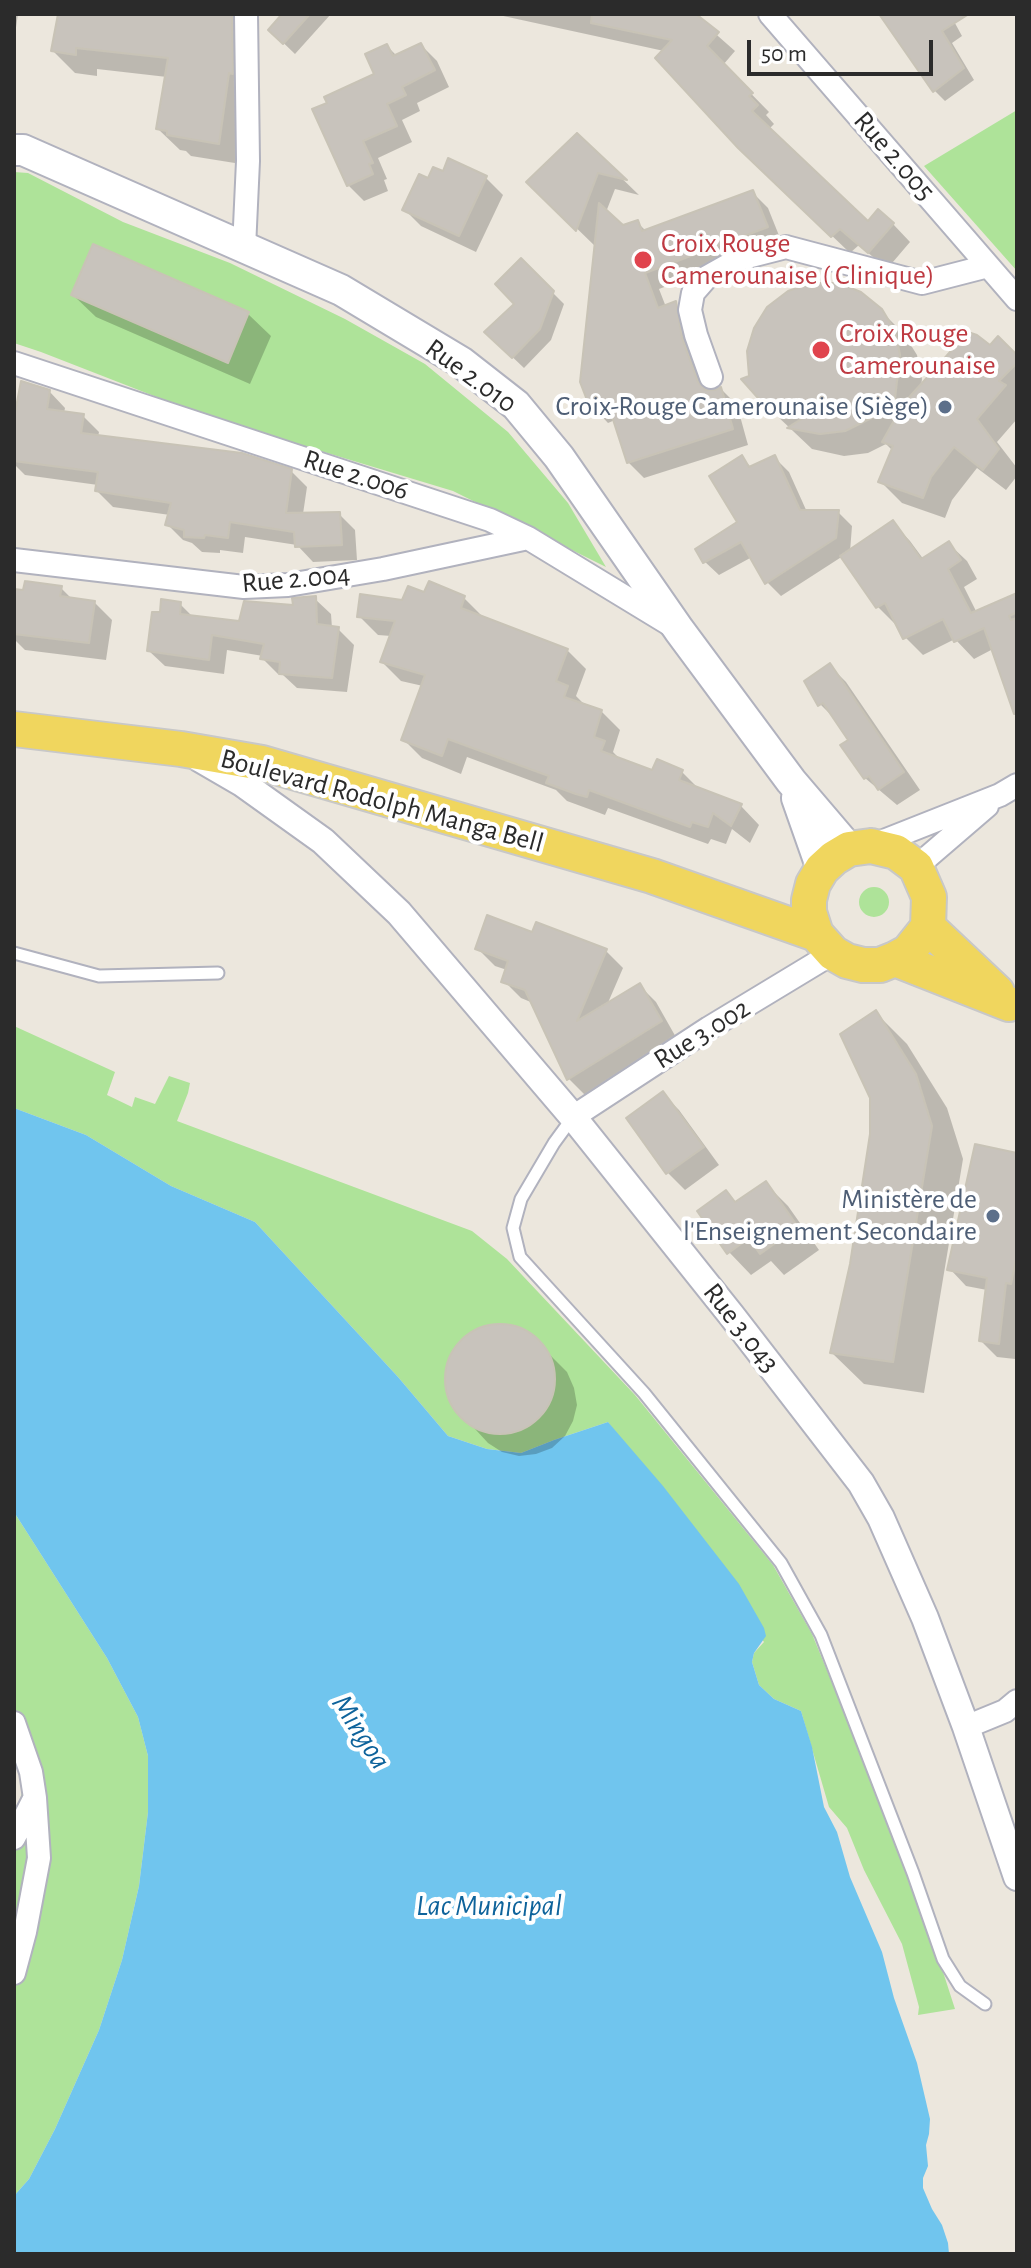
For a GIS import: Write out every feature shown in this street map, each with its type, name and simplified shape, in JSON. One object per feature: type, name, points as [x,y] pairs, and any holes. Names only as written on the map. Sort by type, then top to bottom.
[{"type":"main road","name":"Rue 2.010","points":[[17,149],[341,290],[461,362],[516,405],[559,457],[679,630],[791,781],[860,848]]},
{"type":"main road","name":"Boulevard Rodolph Manga Bell","points":[[14,729],[181,749],[262,763],[652,876]]},
{"type":"main road","points":[[791,781],[816,885]]},
{"type":"main road","points":[[652,876],[824,944],[847,961],[880,965],[908,952],[928,927],[929,897],[916,867],[896,852],[860,848],[834,858],[816,885],[809,912],[824,944]]},
{"type":"main road","points":[[652,876],[816,885]]},
{"type":"main road","points":[[928,927],[1013,1006]]},
{"type":"main road","points":[[895,959],[1013,1006]]},
{"type":"street","points":[[244,248],[248,161],[246,14]]},
{"type":"street","name":"Rue 2.005","points":[[770,14],[1017,299]]},
{"type":"street","points":[[711,377],[690,310],[693,293],[707,277],[739,259],[786,247],[922,283],[988,266]]},
{"type":"street","name":"Rue 2.006","points":[[14,363],[475,515],[528,538],[679,630]]},
{"type":"street","name":"Rue 2.004","points":[[14,560],[244,587],[288,585],[383,569],[528,538]]},
{"type":"street","name":"Rue 3.043","points":[[181,749],[213,764],[323,841],[399,913],[573,1117],[861,1483],[881,1518],[925,1618],[1017,1877]]},
{"type":"street","points":[[860,848],[1008,790]]},
{"type":"street","points":[[916,867],[1008,790]]},
{"type":"street","name":"Rue 3.002","points":[[573,1117],[709,1028],[824,944]]},
{"type":"street","points":[[966,1727],[1005,1711],[1017,1701]]},
{"type":"street","points":[[14,1723],[31,1772],[39,1858],[14,1973]]},
{"type":"street","points":[[14,1838],[35,1798]]},
{"type":"lane","points":[[14,953],[99,976],[218,973]]},
{"type":"lane","points":[[573,1117],[521,1199],[513,1228],[520,1257],[644,1393],[781,1563],[821,1635],[943,1959],[960,1986],[985,2004]]},
{"type":"green space","points":[[1017,110],[1017,271],[924,166]]},
{"type":"green space","points":[[14,172],[28,173],[123,222],[230,263],[345,319],[425,364],[508,432],[568,503],[606,567],[453,491],[208,417],[14,343]]},
{"type":"green space","points":[[874,887],[885,891],[889,902],[885,913],[874,917],[863,913],[859,902],[863,891]]},
{"type":"green space","points":[[14,1026],[115,1072],[107,1095],[132,1107],[135,1097],[155,1104],[169,1076],[190,1083],[177,1121],[472,1231],[507,1259],[635,1395],[773,1565],[812,1634],[912,1876],[955,2009],[918,2015],[919,2007],[902,1944],[864,1870],[847,1828],[829,1807],[801,1711],[774,1699],[759,1685],[752,1662],[754,1653],[764,1642],[608,1422],[521,1453],[487,1449],[448,1436],[255,1222],[171,1186],[86,1135],[14,1108]]},
{"type":"green space","points":[[14,1512],[107,1658],[138,1717],[148,1756],[148,1812],[139,1886],[122,1960],[99,2030],[55,2129],[29,2179],[14,2196],[14,1831],[28,1762],[14,1718]]},
{"type":"water","name":"Lac Municipal","points":[[14,1108],[86,1135],[171,1186],[255,1222],[448,1436],[487,1449],[521,1453],[608,1422],[663,1486],[739,1584],[764,1628],[766,1636],[754,1653],[752,1662],[759,1685],[774,1699],[801,1711],[824,1807],[837,1832],[850,1877],[882,1952],[917,2063],[930,2119],[926,2145],[928,2166],[923,2188],[942,2225],[949,2254],[14,2254],[14,2196],[29,2179],[55,2129],[99,2030],[122,1960],[139,1886],[148,1812],[148,1756],[138,1717],[107,1658],[14,1512]]},
{"type":"building","points":[[58,14],[232,14],[233,74],[229,73],[219,144],[167,135],[167,131],[156,129],[168,58],[76,48],[76,55],[51,51]]},
{"type":"building","points":[[282,14],[310,14],[283,44],[268,30]]},
{"type":"building","points":[[592,14],[696,14],[719,32],[707,46],[753,93],[749,96],[758,105],[752,111],[868,221],[878,209],[894,223],[868,253],[840,229],[831,237],[738,148],[655,58],[672,40],[591,23]]},
{"type":"building","points":[[879,14],[969,14],[942,31],[964,68],[933,92]]},
{"type":"building","points":[[421,43],[435,70],[402,87],[406,95],[387,104],[397,126],[363,141],[373,163],[369,164],[373,174],[347,186],[312,109],[327,103],[324,97],[374,74],[365,54],[387,44],[393,56]]},
{"type":"building","points":[[577,133],[627,180],[598,173],[576,231],[526,182]]},
{"type":"building","points":[[448,158],[487,176],[459,236],[402,210],[419,174],[428,178],[433,167],[443,171]]},
{"type":"building","points":[[753,190],[768,227],[645,273],[658,308],[676,301],[682,338],[698,382],[706,390],[721,387],[733,429],[627,463],[607,401],[590,408],[580,382],[599,203],[623,225],[638,220],[642,231]]},
{"type":"building","points":[[93,244],[249,312],[228,363],[71,295]]},
{"type":"building","points":[[521,258],[554,291],[540,329],[512,358],[484,332],[514,304],[495,284]]},
{"type":"building","points":[[812,283],[838,283],[861,292],[882,309],[895,331],[900,355],[894,407],[845,431],[820,434],[787,428],[819,408],[817,402],[774,416],[741,379],[749,376],[747,351],[754,328],[767,307],[788,291]]},
{"type":"building","name":"Croix-Rouge Camerounaise (Siège)","points":[[968,332],[990,345],[998,336],[1017,355],[1017,363],[999,381],[1006,385],[977,419],[999,449],[983,470],[954,447],[931,477],[923,498],[878,482],[893,446],[882,442],[904,403]]},
{"type":"building","points":[[21,381],[50,390],[47,409],[84,414],[81,433],[242,453],[292,469],[286,513],[340,512],[342,545],[295,547],[294,532],[230,522],[228,538],[205,535],[204,538],[184,537],[184,530],[165,525],[171,503],[95,491],[98,472],[14,461],[14,418]]},
{"type":"building","points":[[742,455],[749,467],[775,455],[800,510],[839,510],[836,538],[765,584],[741,542],[703,563],[695,549],[737,522],[709,476]]},
{"type":"building","points":[[893,520],[921,559],[949,541],[961,560],[948,569],[971,613],[1017,593],[1017,612],[1009,616],[1011,620],[1017,618],[1017,713],[1014,714],[984,628],[954,642],[943,619],[903,639],[885,603],[876,608],[840,556]]},
{"type":"building","points":[[25,581],[62,586],[60,596],[95,601],[89,643],[14,634],[14,589],[23,590]]},
{"type":"building","points":[[429,581],[465,596],[461,608],[568,649],[556,681],[568,686],[564,697],[602,710],[594,737],[605,741],[601,751],[652,770],[657,759],[683,770],[679,780],[742,804],[731,826],[713,813],[708,827],[692,822],[690,827],[589,790],[587,797],[576,794],[546,783],[549,776],[448,739],[442,756],[401,740],[425,675],[380,662],[395,621],[357,617],[360,594],[402,600],[408,586],[424,592]]},
{"type":"building","points":[[316,596],[317,624],[339,627],[332,678],[279,674],[280,662],[260,659],[264,644],[212,635],[209,660],[147,651],[152,612],[160,612],[161,599],[181,602],[180,614],[239,621],[244,601],[293,605],[292,598]]},
{"type":"building","points":[[830,663],[904,772],[878,790],[869,776],[864,779],[840,745],[848,740],[823,703],[818,706],[804,681]]},
{"type":"building","points":[[487,915],[532,932],[536,922],[607,949],[577,1021],[640,983],[662,1021],[567,1080],[525,990],[501,982],[508,961],[475,949]]},
{"type":"building","points":[[876,1010],[916,1074],[932,1126],[893,1362],[830,1353],[850,1264],[870,1134],[870,1098],[840,1034]]},
{"type":"building","points":[[663,1091],[704,1147],[666,1174],[626,1118]]},
{"type":"building","points":[[975,1144],[1017,1153],[1017,1255],[1011,1284],[1006,1283],[999,1344],[979,1341],[987,1278],[947,1270]]},
{"type":"building","points":[[766,1181],[798,1227],[760,1254],[749,1238],[727,1254],[697,1211],[726,1190],[735,1202]]},
{"type":"building","points":[[500,1324],[521,1328],[539,1340],[551,1358],[555,1379],[551,1400],[539,1418],[521,1430],[500,1434],[479,1430],[461,1418],[449,1400],[445,1379],[449,1358],[461,1340],[479,1328]]},
{"type":"place","name":"Croix Rouge Camerounaise ( Clinique)","points":[[643,260]]},
{"type":"place","name":"Croix Rouge Camerounaise","points":[[821,350]]},
{"type":"place","name":"Croix-Rouge Camerounaise (Siège)","points":[[945,407]]},
{"type":"place","name":"Ministère de l'Enseignement Secondaire","points":[[993,1216]]},
{"type":"water label","name":"Mingoa","points":[[361,1732]]}]
